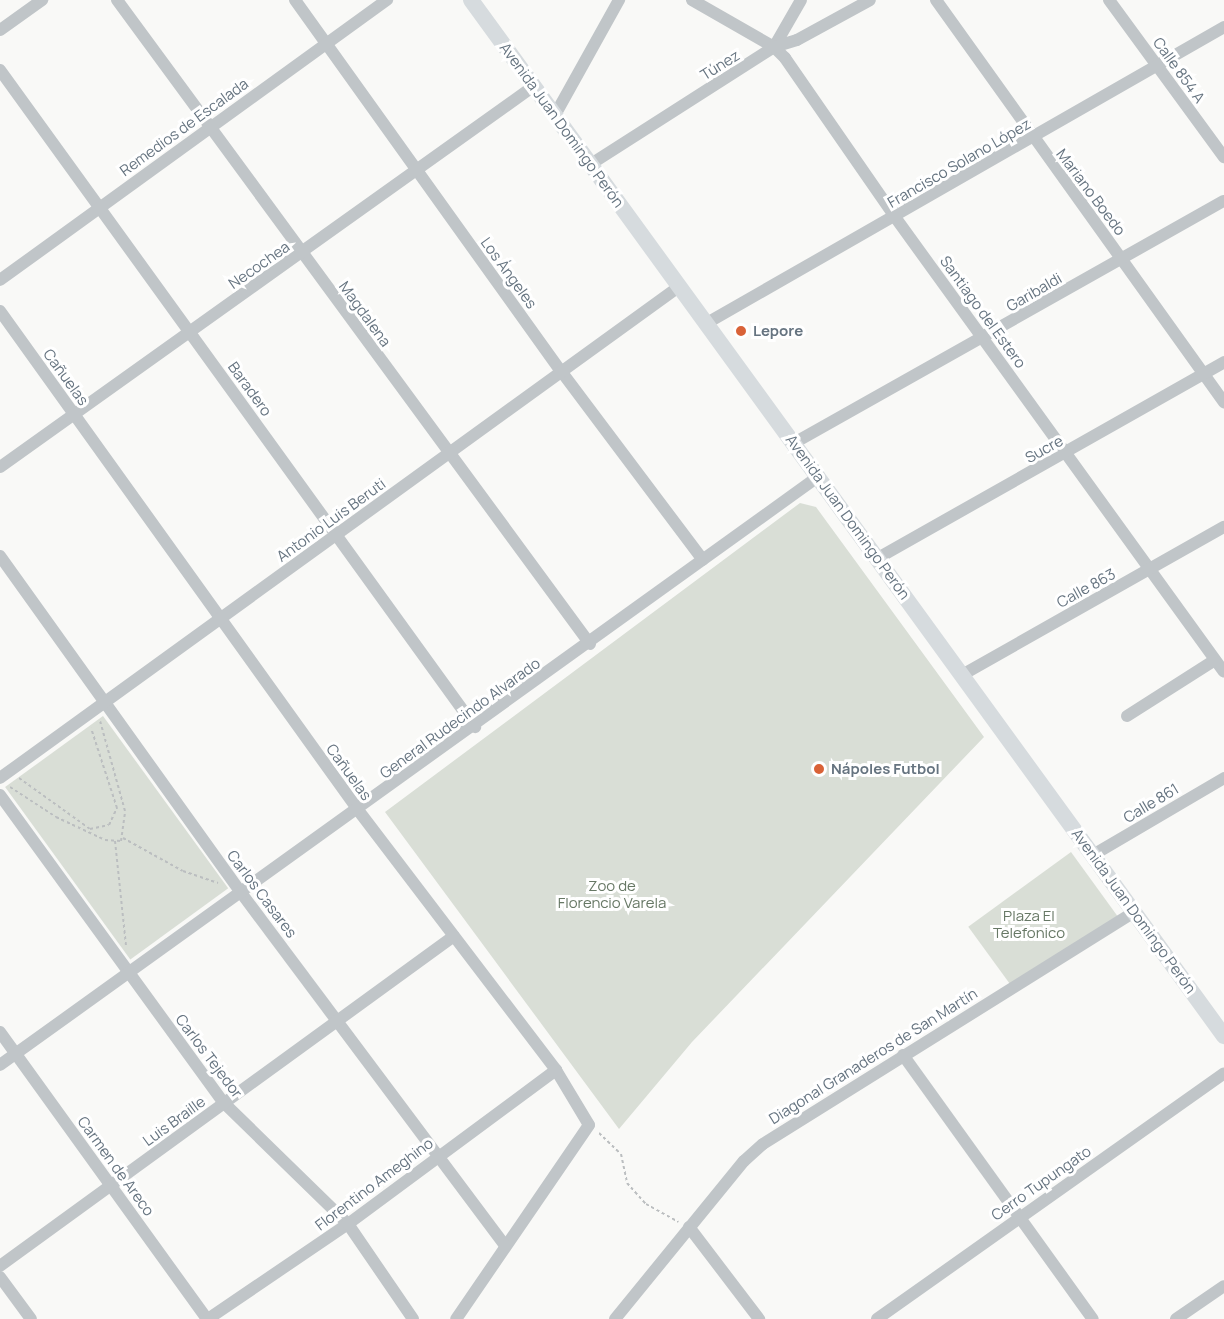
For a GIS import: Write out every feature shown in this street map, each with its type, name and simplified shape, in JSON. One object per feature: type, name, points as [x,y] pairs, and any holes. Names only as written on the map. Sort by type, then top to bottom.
[{"type":"main road","name":"Avenida Juan Domingo Perón","points":[[471,0],[1094,855],[1133,913],[1223,1031]]},
{"type":"street","points":[[0,30],[42,0]]},
{"type":"street","name":"Magdalena","points":[[117,0],[212,126],[448,454],[590,644]]},
{"type":"street","name":"Los Ángeles","points":[[295,0],[561,371],[703,560]]},
{"type":"street","name":"Remedios de Escalada","points":[[0,280],[387,0]]},
{"type":"street","points":[[555,115],[619,0]]},
{"type":"street","name":"Santiago del Estero","points":[[692,0],[774,47],[1224,672]]},
{"type":"street","points":[[774,47],[801,0]]},
{"type":"street","name":"Túnez","points":[[591,164],[774,47],[797,40],[870,0]]},
{"type":"street","name":"Mariano Boedo","points":[[936,0],[1032,138],[1224,402]]},
{"type":"street","name":"Calle 854 A","points":[[1109,0],[1224,157]]},
{"type":"street","name":"Francisco Solano López","points":[[707,323],[1158,67],[1224,27]]},
{"type":"street","name":"Baradero","points":[[0,70],[475,727]]},
{"type":"street","name":"Necochea","points":[[0,467],[302,253],[415,168],[534,86]]},
{"type":"street","name":"Garibaldi","points":[[794,442],[1224,201]]},
{"type":"street","name":"Antonio Luis Beruti","points":[[3,776],[680,286]]},
{"type":"street","name":"Cañuelas","points":[[0,311],[358,810],[556,1070],[589,1125]]},
{"type":"street","name":"Sucre","points":[[878,558],[1068,453],[1224,362]]},
{"type":"street","name":"General Rudecindo Alvarado","points":[[0,1065],[129,972],[238,889],[358,810],[475,727],[819,476]]},
{"type":"street","name":"Calle 863","points":[[962,675],[1224,527]]},
{"type":"street","name":"Carlos Casares","points":[[0,556],[95,709],[339,1019],[505,1246]]},
{"type":"street","points":[[1127,716],[1215,660]]},
{"type":"street","name":"Calle 861","points":[[1094,855],[1224,778]]},
{"type":"street","name":"Carlos Tejedor","points":[[0,795],[224,1103],[348,1224],[413,1319]]},
{"type":"street","name":"Diagonal Granaderos de San Martín","points":[[615,1319],[689,1227],[762,1144],[1133,913]]},
{"type":"street","name":"Luis Braille","points":[[0,1266],[454,936]]},
{"type":"street","name":"Carmen de Areco","points":[[0,1032],[207,1319]]},
{"type":"street","points":[[903,1055],[1093,1319]]},
{"type":"street","name":"Florentino Ameghino","points":[[207,1319],[348,1224],[438,1155],[556,1070]]},
{"type":"street","name":"Cerro Tupungato","points":[[877,1319],[1018,1216],[1224,1073]]},
{"type":"street","points":[[456,1319],[589,1125]]},
{"type":"street","points":[[689,1227],[759,1319]]},
{"type":"street","points":[[0,1277],[31,1319]]},
{"type":"street","points":[[1176,1319],[1224,1286]]},
{"type":"path","points":[[3,776],[90,829],[109,825],[117,808],[95,709]]},
{"type":"path","points":[[95,709],[125,811],[123,838]]},
{"type":"path","points":[[3,776],[56,817],[115,842],[123,838]]},
{"type":"path","points":[[123,838],[191,874],[238,889]]},
{"type":"path","points":[[115,842],[126,948]]},
{"type":"path","points":[[589,1125],[615,1145],[627,1183],[646,1204],[689,1227]]},
{"type":"green space","name":"Zoo de Florencio Varela","points":[[800,503],[816,507],[984,737],[692,1042],[619,1129],[385,812]]},
{"type":"green space","points":[[103,716],[228,888],[130,959],[5,787]]},
{"type":"green space","name":"Plaza El Telefonico","points":[[1071,852],[1117,916],[1015,991],[968,927]]},
{"type":"place","name":"Lepore","points":[[741,331]]},
{"type":"place","name":"Nápoles Futbol","points":[[819,769]]}]
